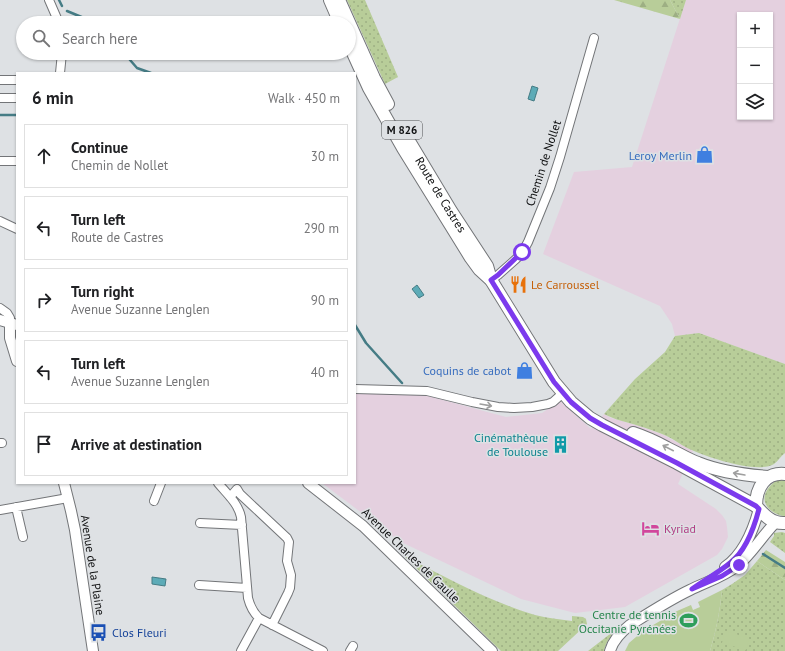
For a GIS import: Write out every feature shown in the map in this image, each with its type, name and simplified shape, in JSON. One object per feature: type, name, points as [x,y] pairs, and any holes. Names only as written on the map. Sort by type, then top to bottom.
[{"type":"main road","points":[[330,0],[337,16]]},
{"type":"main road","name":"Route de Castres","points":[[339,0],[346,16]]},
{"type":"main road","name":"Route de Castres","points":[[356,38],[381,93],[404,134],[487,266],[491,280],[554,382],[563,394],[581,411],[602,425],[677,463],[758,508],[768,518],[780,523]]},
{"type":"main road","name":"Route de Castres","points":[[356,59],[369,88],[403,148],[471,258],[479,269],[491,280]]},
{"type":"main road","name":"Route de Castres","points":[[602,425],[620,429],[643,437],[711,468],[751,476],[768,477],[784,472]]},
{"type":"main road","points":[[758,508],[756,498],[760,487],[768,477]]},
{"type":"street","points":[[49,0],[57,16]]},
{"type":"street","name":"Chemin de Nollet","points":[[491,280],[516,259],[528,242],[552,182],[594,38]]},
{"type":"street","points":[[60,72],[61,60]]},
{"type":"street","points":[[0,80],[16,80]]},
{"type":"street","points":[[0,98],[16,98]]},
{"type":"street","points":[[0,161],[16,161]]},
{"type":"street","points":[[0,221],[16,229]]},
{"type":"street","points":[[0,308],[7,313],[10,318],[10,338],[16,358]]},
{"type":"street","points":[[356,389],[427,391],[472,402],[498,407],[514,408],[548,404],[563,394]]},
{"type":"street","name":"Avenue de la Plaine","points":[[64,484],[75,530],[93,651]]},
{"type":"street","points":[[154,500],[161,484]]},
{"type":"street","points":[[219,484],[236,504],[239,511],[242,525],[248,598],[253,612],[259,618],[322,651]]},
{"type":"street","name":"Avenue Charles de Gaulle","points":[[309,484],[363,526],[492,651]]},
{"type":"street","points":[[230,497],[237,489],[240,494],[287,538],[289,542],[287,561],[291,576],[290,588],[272,625]]},
{"type":"street","points":[[0,510],[68,498]]},
{"type":"street","points":[[16,507],[23,537]]},
{"type":"street","points":[[610,651],[616,638],[630,625],[692,589],[731,562],[739,554],[746,542],[758,508]]},
{"type":"street","points":[[200,523],[242,525]]},
{"type":"street","points":[[692,589],[722,576],[739,565],[763,535],[780,523]]},
{"type":"street","points":[[199,585],[247,588]]},
{"type":"street","points":[[241,651],[259,618]]},
{"type":"shaded area","points":[[686,0],[785,0],[785,364],[699,333],[675,336],[672,324],[660,306],[543,254],[574,172],[632,167]]},
{"type":"shaded area","points":[[356,389],[406,390],[506,417],[542,413],[560,401],[591,429],[604,414],[611,418],[664,435],[693,451],[678,484],[716,509],[722,515],[726,521],[728,537],[717,555],[625,607],[575,613],[521,599],[399,541],[323,484],[356,484]]},
{"type":"green space","points":[[347,0],[365,0],[398,77],[385,84],[356,20],[356,16],[354,16]]},
{"type":"green space","points":[[614,0],[670,0],[680,19]]},
{"type":"green space","points":[[670,0],[686,0],[680,19]]},
{"type":"green space","points":[[699,333],[785,364],[785,453],[774,464],[767,467],[757,467],[722,461],[701,454],[662,434],[604,414],[635,379],[665,352],[675,336]]},
{"type":"green space","points":[[777,480],[785,480],[785,516],[773,512],[768,508],[765,500],[765,495],[769,487]]},
{"type":"green space","points":[[774,533],[785,533],[785,553],[770,542],[774,536]]},
{"type":"green space","points":[[766,550],[785,562],[785,580],[757,561]]},
{"type":"green space","points":[[403,555],[501,603],[540,616],[572,621],[572,616],[583,617],[586,619],[587,624],[558,651],[501,651]]},
{"type":"green space","points":[[757,561],[785,580],[785,651],[710,651],[718,621],[722,590],[745,575]]},
{"type":"green space","name":"Centre de tennis Occitanie Pyrénées","points":[[722,590],[718,621],[710,651],[625,651],[629,643],[643,631],[677,611],[691,605],[693,610],[700,607],[698,602]]},
{"type":"green space","points":[[619,627],[606,644],[604,651],[588,651]]},
{"type":"green space","points":[[725,631],[749,638],[746,650],[722,643]]},
{"type":"water","points":[[532,86],[538,88],[534,101],[528,99]]},
{"type":"water","points":[[417,285],[424,295],[419,298],[412,289]]},
{"type":"water","points":[[152,577],[166,579],[165,586],[152,584]]},
{"type":"waterway","points":[[59,0],[62,6]]},
{"type":"waterway","points":[[67,11],[79,16]]},
{"type":"waterway","points":[[130,60],[137,68],[148,72]]},
{"type":"waterway","points":[[0,115],[16,115]]},
{"type":"waterway","points":[[356,327],[366,343],[402,383]]},
{"type":"waterway","points":[[763,554],[785,568]]},
{"type":"place","name":"Leroy Merlin","points":[[705,155]]},
{"type":"place","name":"Le Carroussel","points":[[518,284]]},
{"type":"place","name":"Coquins de cabot","points":[[524,370]]},
{"type":"place","name":"Cinémathèque de Toulouse","points":[[561,444]]},
{"type":"place","name":"Kyriad","points":[[651,528]]},
{"type":"place","name":"Centre de tennis Occitanie Pyrénées","points":[[689,621]]},
{"type":"place","name":"Clos Fleuri","points":[[99,632]]},
{"type":"route","points":[[522,252],[491,280],[554,382],[563,394],[590,418],[677,463],[759,509],[756,522],[739,554],[726,566],[692,589],[722,576],[739,565]]}]
